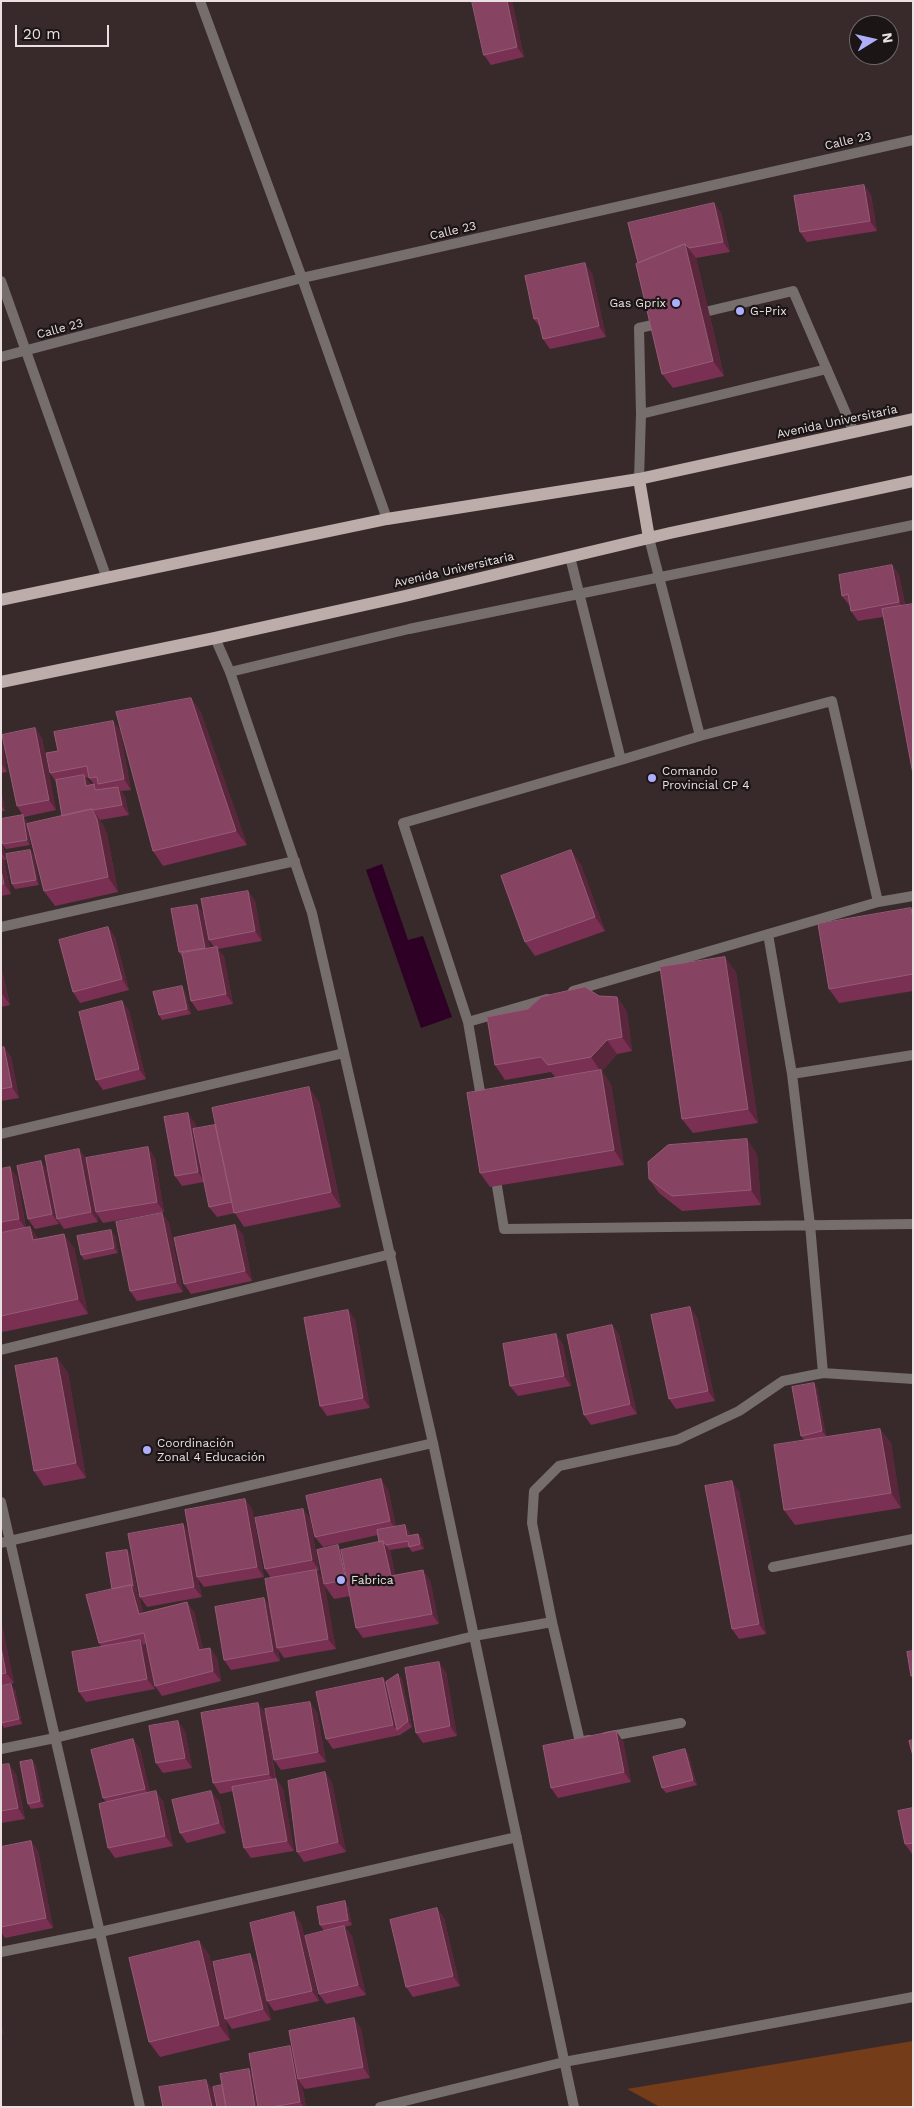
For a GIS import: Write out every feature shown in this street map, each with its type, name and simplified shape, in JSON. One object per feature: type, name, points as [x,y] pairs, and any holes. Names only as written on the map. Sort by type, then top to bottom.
[{"type":"main road","name":"Avenida Universitaria","points":[[1,600],[106,576],[387,519],[639,479],[913,419]]},
{"type":"main road","points":[[639,479],[650,538]]},
{"type":"main road","name":"Avenida Universitaria","points":[[1,682],[215,638],[570,558],[650,538],[913,481]]},
{"type":"street","points":[[200,1],[302,278],[387,519]]},
{"type":"street","name":"Calle 23","points":[[1,357],[302,278],[913,140]]},
{"type":"street","points":[[1,281],[106,576]]},
{"type":"street","points":[[709,311],[793,291],[854,432]]},
{"type":"street","points":[[639,479],[641,414],[639,328],[657,324]]},
{"type":"street","points":[[641,414],[827,369]]},
{"type":"street","points":[[230,672],[409,629],[913,525]]},
{"type":"street","points":[[650,538],[700,736]]},
{"type":"street","points":[[570,558],[621,760]]},
{"type":"street","points":[[215,638],[230,672],[312,913],[433,1442],[574,2107]]},
{"type":"street","points":[[484,1111],[468,1022],[403,823],[700,736],[832,701],[878,902]]},
{"type":"street","points":[[1,927],[295,861]]},
{"type":"street","points":[[468,1022],[878,902],[913,896]]},
{"type":"street","points":[[768,934],[792,1074],[810,1225],[823,1373]]},
{"type":"street","points":[[1,1134],[344,1054]]},
{"type":"street","points":[[792,1074],[913,1055]]},
{"type":"street","points":[[492,1160],[504,1229],[913,1224]]},
{"type":"street","points":[[1,1350],[391,1254]]},
{"type":"street","points":[[681,1723],[580,1742],[552,1622],[532,1523],[534,1491],[559,1466],[676,1440],[739,1410],[783,1381],[823,1373],[913,1379]]},
{"type":"street","points":[[6,1542],[433,1442]]},
{"type":"street","points":[[1,1502],[6,1542],[55,1738],[140,2107]]},
{"type":"street","points":[[773,1567],[913,1540]]},
{"type":"street","points":[[1,1749],[55,1738],[474,1636],[552,1622]]},
{"type":"street","points":[[1,1952],[100,1932],[517,1837]]},
{"type":"street","points":[[380,2107],[564,2062],[913,1997]]},
{"type":"shaded area","points":[[382,864],[408,940],[423,936],[452,1017],[421,1028],[366,870]]},
{"type":"shaded area","points":[[913,2041],[913,2107],[660,2107],[627,2089]]},
{"type":"building","points":[[472,1],[507,1],[517,47],[484,55]]},
{"type":"building","points":[[864,185],[870,221],[800,232],[794,196]]},
{"type":"building","points":[[714,203],[723,242],[689,248],[685,244],[638,263],[628,223]]},
{"type":"building","points":[[685,244],[713,361],[662,374],[636,264]]},
{"type":"building","points":[[585,263],[599,326],[543,339],[538,318],[534,319],[525,276]]},
{"type":"building","points":[[892,565],[899,602],[851,611],[848,594],[842,596],[839,575]]},
{"type":"building","points":[[913,604],[913,774],[882,609]]},
{"type":"building","points":[[191,698],[236,831],[153,851],[116,712]]},
{"type":"building","points":[[113,721],[124,779],[98,784],[97,777],[89,778],[87,766],[50,773],[46,753],[58,751],[54,732]]},
{"type":"building","points":[[35,728],[49,800],[17,806],[2,735]]},
{"type":"building","points":[[84,775],[86,786],[94,784],[95,790],[118,787],[122,805],[62,816],[56,780]]},
{"type":"building","points":[[92,809],[97,819],[108,877],[44,891],[27,824]]},
{"type":"building","points":[[23,815],[27,840],[3,844],[1,819]]},
{"type":"building","points":[[30,850],[36,880],[12,884],[6,854]]},
{"type":"building","points":[[571,850],[595,917],[525,942],[501,876]]},
{"type":"building","points":[[1,870],[4,884],[1,884]]},
{"type":"building","points":[[248,891],[255,931],[209,940],[201,899]]},
{"type":"building","points":[[197,905],[205,948],[179,952],[171,909]]},
{"type":"building","points":[[911,908],[913,918],[913,974],[829,989],[818,924]]},
{"type":"building","points":[[108,927],[122,979],[73,992],[59,940]]},
{"type":"building","points":[[217,947],[226,994],[191,1001],[182,953]]},
{"type":"building","points":[[725,957],[748,1109],[682,1119],[660,967]]},
{"type":"building","points":[[182,986],[187,1009],[159,1015],[153,992]]},
{"type":"building","points":[[585,987],[599,996],[617,997],[622,1037],[607,1040],[591,1057],[548,1065],[541,1057],[495,1065],[487,1017],[528,1009],[541,997]]},
{"type":"building","points":[[122,1001],[139,1069],[96,1080],[79,1012]]},
{"type":"building","points":[[4,1047],[12,1087],[1,1089],[1,1048]]},
{"type":"building","points":[[601,1070],[614,1150],[480,1173],[467,1093]]},
{"type":"building","points":[[309,1087],[331,1192],[234,1213],[212,1108]]},
{"type":"building","points":[[188,1113],[198,1172],[175,1176],[164,1117]]},
{"type":"building","points":[[215,1125],[232,1202],[209,1207],[193,1129]]},
{"type":"building","points":[[747,1139],[751,1190],[672,1196],[649,1179],[648,1162],[668,1145]]},
{"type":"building","points":[[148,1147],[157,1202],[96,1212],[86,1158]]},
{"type":"building","points":[[79,1149],[91,1212],[57,1219],[45,1156]]},
{"type":"building","points":[[41,1161],[52,1214],[28,1219],[17,1166]]},
{"type":"building","points":[[10,1167],[19,1219],[1,1222],[1,1169]]},
{"type":"building","points":[[162,1213],[176,1282],[130,1291],[116,1222]]},
{"type":"building","points":[[235,1225],[245,1271],[184,1284],[174,1238]]},
{"type":"building","points":[[30,1227],[33,1240],[64,1234],[78,1299],[1,1316],[1,1233]]},
{"type":"building","points":[[111,1230],[114,1248],[81,1255],[77,1236]]},
{"type":"building","points":[[690,1307],[708,1391],[669,1399],[651,1315]]},
{"type":"building","points":[[348,1310],[363,1398],[320,1406],[304,1318]]},
{"type":"building","points":[[612,1325],[630,1404],[584,1415],[567,1335]]},
{"type":"building","points":[[556,1334],[564,1376],[510,1386],[503,1344]]},
{"type":"building","points":[[57,1358],[76,1463],[34,1471],[15,1366]]},
{"type":"building","points":[[814,1383],[822,1431],[801,1436],[792,1387]]},
{"type":"building","points":[[880,1429],[891,1493],[784,1510],[774,1445]]},
{"type":"building","points":[[381,1479],[390,1521],[315,1537],[306,1496]]},
{"type":"building","points":[[732,1481],[759,1624],[732,1629],[705,1486]]},
{"type":"building","points":[[245,1499],[257,1567],[197,1577],[185,1510]]},
{"type":"building","points":[[303,1509],[312,1560],[265,1569],[255,1518]]},
{"type":"building","points":[[183,1524],[194,1587],[140,1597],[128,1534]]},
{"type":"building","points":[[405,1525],[407,1536],[418,1534],[420,1544],[409,1547],[408,1541],[386,1545],[383,1541],[379,1542],[377,1530]]},
{"type":"building","points":[[383,1541],[391,1576],[423,1570],[432,1614],[356,1628],[341,1550]]},
{"type":"building","points":[[338,1545],[346,1580],[324,1584],[317,1550]]},
{"type":"building","points":[[127,1550],[133,1586],[112,1589],[106,1553]]},
{"type":"building","points":[[316,1570],[328,1639],[277,1648],[265,1579]]},
{"type":"building","points":[[131,1585],[139,1614],[187,1602],[199,1650],[210,1648],[213,1671],[155,1686],[144,1633],[99,1643],[86,1595]]},
{"type":"building","points":[[264,1598],[273,1651],[224,1660],[215,1607]]},
{"type":"building","points":[[140,1640],[147,1679],[79,1692],[72,1652]]},
{"type":"building","points":[[1,1647],[6,1673],[1,1674]]},
{"type":"building","points":[[913,1651],[913,1676],[911,1676],[907,1652]]},
{"type":"building","points":[[439,1662],[450,1726],[416,1733],[405,1668]]},
{"type":"building","points":[[398,1674],[408,1721],[397,1730],[386,1682]]},
{"type":"building","points":[[383,1678],[393,1725],[326,1739],[316,1692]]},
{"type":"building","points":[[11,1684],[19,1719],[1,1723],[1,1686]]},
{"type":"building","points":[[310,1702],[318,1752],[274,1760],[265,1709]]},
{"type":"building","points":[[258,1703],[269,1774],[213,1783],[201,1713]]},
{"type":"building","points":[[178,1721],[185,1758],[156,1763],[149,1726]]},
{"type":"building","points":[[616,1731],[624,1772],[551,1788],[543,1746]]},
{"type":"building","points":[[133,1739],[145,1789],[103,1798],[91,1750]]},
{"type":"building","points":[[913,1740],[913,1756],[909,1741]]},
{"type":"building","points":[[685,1749],[693,1780],[662,1788],[653,1757]]},
{"type":"building","points":[[32,1760],[40,1801],[28,1804],[20,1762]]},
{"type":"building","points":[[9,1764],[18,1808],[1,1811],[1,1765]]},
{"type":"building","points":[[325,1772],[338,1842],[297,1852],[288,1781]]},
{"type":"building","points":[[276,1779],[287,1841],[244,1848],[232,1787]]},
{"type":"building","points":[[156,1791],[165,1836],[108,1848],[99,1804]]},
{"type":"building","points":[[211,1791],[219,1823],[180,1833],[172,1800]]},
{"type":"building","points":[[913,1808],[913,1843],[905,1844],[898,1811]]},
{"type":"building","points":[[31,1841],[46,1918],[1,1927],[1,1847]]},
{"type":"building","points":[[345,1901],[348,1920],[320,1925],[317,1907]]},
{"type":"building","points":[[437,1908],[453,1976],[406,1987],[390,1920]]},
{"type":"building","points":[[294,1912],[312,1991],[267,2001],[250,1923]]},
{"type":"building","points":[[344,1926],[358,1985],[319,1994],[305,1936]]},
{"type":"building","points":[[199,1941],[219,2025],[149,2042],[129,1958]]},
{"type":"building","points":[[250,1954],[263,2009],[225,2019],[213,1962]]},
{"type":"building","points":[[354,2018],[363,2067],[298,2079],[289,2031]]},
{"type":"building","points":[[290,2046],[300,2102],[272,2107],[258,2107],[249,2054]]},
{"type":"building","points":[[249,2069],[255,2107],[226,2107],[220,2074]]},
{"type":"building","points":[[206,2080],[212,2107],[163,2107],[159,2087]]},
{"type":"building","points":[[222,2085],[226,2107],[217,2107],[213,2087]]},
{"type":"place","name":"Gas Gprix","points":[[676,303]]},
{"type":"place","name":"G-Prix","points":[[740,311]]},
{"type":"place","name":"Comando Provincial CP 4","points":[[652,778]]},
{"type":"place","name":"Coordinación Zonal 4 Educación","points":[[147,1450]]},
{"type":"place","name":"Fabrica","points":[[341,1580]]}]
